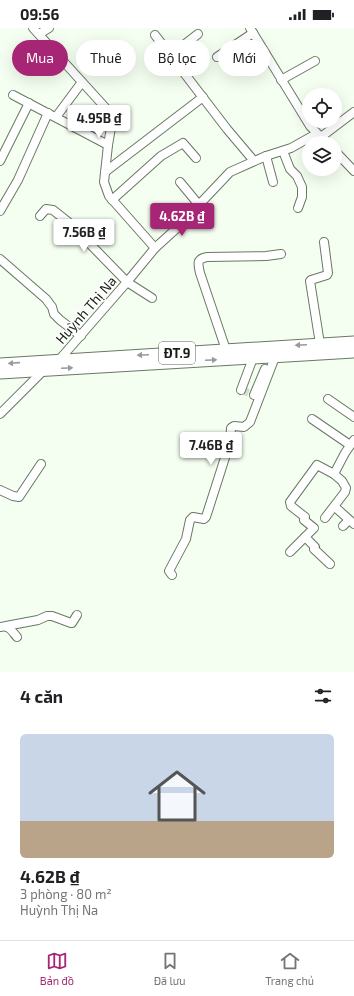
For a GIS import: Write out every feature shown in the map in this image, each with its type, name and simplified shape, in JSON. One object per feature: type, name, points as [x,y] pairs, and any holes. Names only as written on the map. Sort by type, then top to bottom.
[{"type":"main road","name":"ĐT.9","points":[[0,364],[60,359],[354,342]]},
{"type":"main road","name":"ĐT.9","points":[[0,373],[354,352]]},
{"type":"street","points":[[33,28],[112,116],[104,182],[112,200],[155,248]]},
{"type":"street","points":[[39,34],[49,28]]},
{"type":"street","points":[[217,57],[251,30],[310,126],[319,136]]},
{"type":"street","points":[[190,40],[198,34]]},
{"type":"street","points":[[155,35],[159,40]]},
{"type":"street","points":[[281,80],[315,61]]},
{"type":"street","points":[[187,76],[254,161]]},
{"type":"street","points":[[0,211],[52,115],[82,82]]},
{"type":"street","points":[[13,95],[108,145]]},
{"type":"street","points":[[105,172],[203,96]]},
{"type":"street","points":[[0,161],[29,103]]},
{"type":"street","name":"Huỳnh Thị Na","points":[[324,136],[353,115]]},
{"type":"street","points":[[112,200],[161,156],[183,142],[196,158]]},
{"type":"street","name":"Huỳnh Thị Na","points":[[60,359],[155,248],[177,228],[230,172],[266,156],[302,144]]},
{"type":"street","points":[[283,151],[290,169],[297,176],[302,187],[302,197],[298,208]]},
{"type":"street","points":[[266,156],[273,182]]},
{"type":"street","points":[[342,158],[354,171]]},
{"type":"street","points":[[180,182],[199,205]]},
{"type":"street","points":[[40,216],[46,209],[49,208],[69,222],[82,232],[90,244],[127,282],[152,298]]},
{"type":"street","points":[[320,344],[310,282],[311,280],[327,275],[328,273],[324,242]]},
{"type":"street","points":[[226,350],[200,273],[198,261],[207,257],[281,254]]},
{"type":"street","points":[[0,259],[46,299],[52,307],[54,314],[60,320],[81,336]]},
{"type":"street","points":[[254,395],[273,357]]},
{"type":"street","points":[[172,575],[169,571],[186,539],[190,520],[193,517],[204,519],[206,516],[230,442],[231,428],[234,426],[244,427],[249,425],[273,357]]},
{"type":"street","points":[[241,390],[253,358]]},
{"type":"street","points":[[0,414],[44,370]]},
{"type":"street","points":[[328,399],[354,417]]},
{"type":"street","points":[[312,419],[352,443],[334,474]]},
{"type":"street","points":[[0,490],[19,497],[41,464]]},
{"type":"street","points":[[290,552],[314,528],[304,520],[305,516],[291,506],[290,502],[317,464],[334,474],[342,481],[346,488],[345,492],[325,518]]},
{"type":"street","points":[[334,507],[349,523]]},
{"type":"street","points":[[305,537],[315,547],[314,549],[330,564]]},
{"type":"street","points":[[3,627],[38,620],[47,616],[52,616],[72,623],[77,615]]},
{"type":"street","points":[[3,627],[10,628],[17,638]]},
{"type":"tunnel","points":[[241,390],[254,395]]}]
